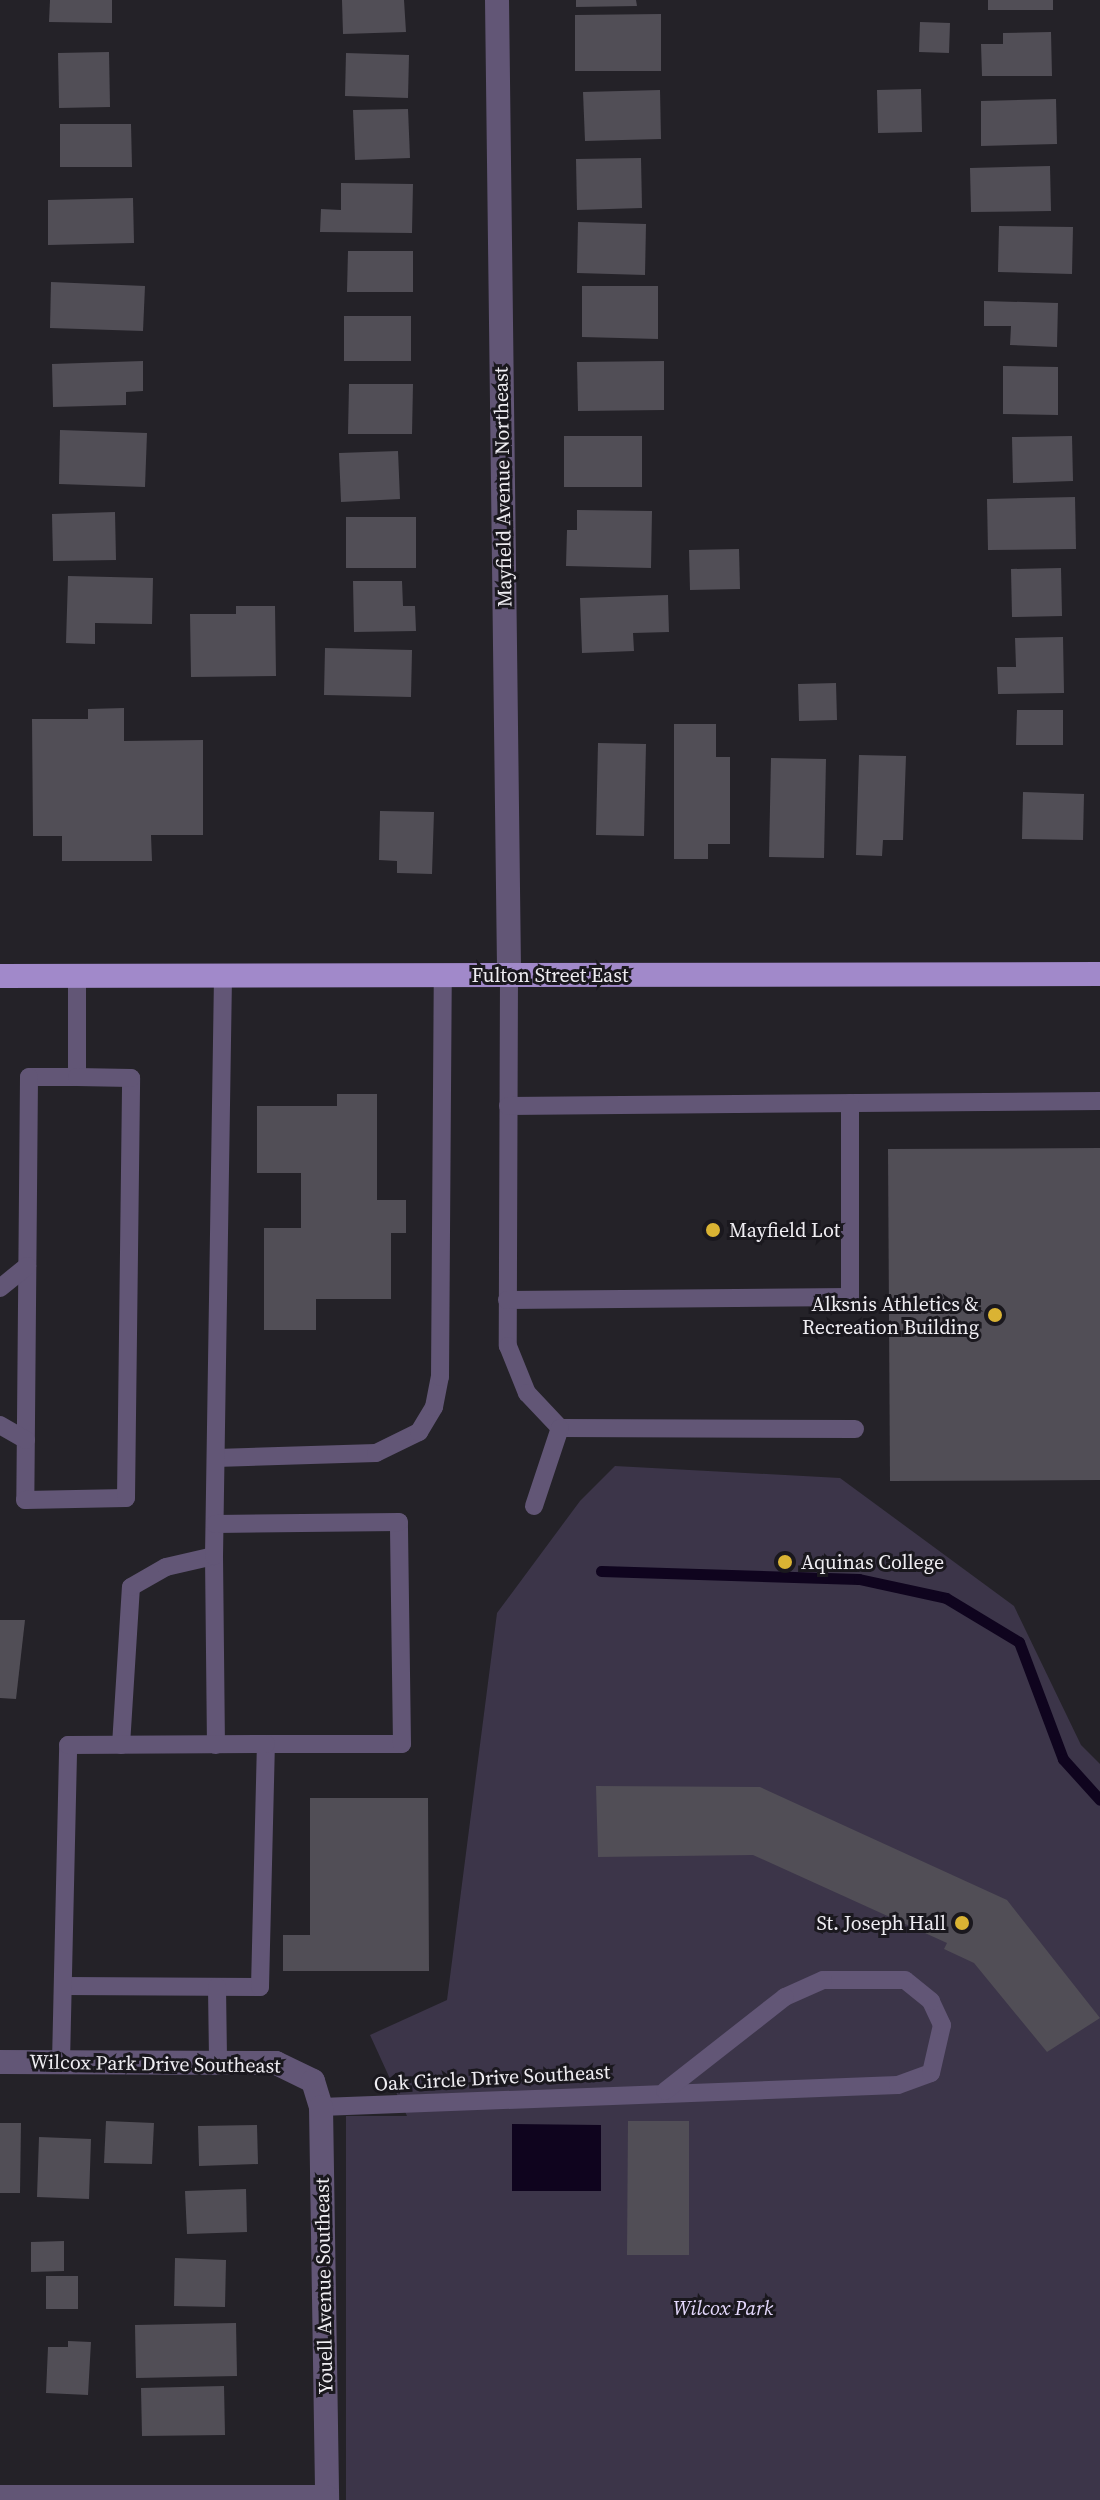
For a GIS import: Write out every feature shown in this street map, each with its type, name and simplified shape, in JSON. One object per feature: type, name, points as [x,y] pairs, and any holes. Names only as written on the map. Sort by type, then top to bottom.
[{"type":"main road","name":"Fulton Street East","points":[[0,976],[1100,974]]},
{"type":"street","name":"Mayfield Avenue Northeast","points":[[497,0],[509,975]]},
{"type":"street","name":"Wilcox Park Drive Southeast","points":[[0,2062],[276,2063],[308,2075]]},
{"type":"street","name":"Youell Avenue Southeast","points":[[308,2075],[321,2107],[327,2499]]},
{"type":"street","points":[[0,2497],[327,2499]]},
{"type":"lane","points":[[216,1458],[376,1453],[419,1432],[434,1407],[440,1377],[443,975]]},
{"type":"lane","points":[[509,975],[507,1300],[511,1364],[560,1428]]},
{"type":"lane","points":[[77,976],[77,1077]]},
{"type":"lane","points":[[216,1745],[214,1556],[223,976]]},
{"type":"lane","points":[[29,1077],[77,1077],[131,1078],[126,1498],[25,1500],[29,1077]]},
{"type":"lane","points":[[508,1106],[1100,1101]]},
{"type":"lane","points":[[507,1300],[850,1297],[850,1103]]},
{"type":"lane","points":[[0,1288],[27,1266]]},
{"type":"lane","points":[[0,1425],[26,1440]]},
{"type":"lane","points":[[560,1428],[855,1429]]},
{"type":"lane","points":[[534,1506],[560,1428]]},
{"type":"lane","points":[[61,2062],[68,1745],[402,1744],[399,1522],[215,1524]]},
{"type":"lane","points":[[121,1745],[131,1587],[166,1567],[214,1556]]},
{"type":"lane","points":[[63,1986],[260,1987],[266,1744]]},
{"type":"lane","name":"Oak Circle Drive Southeast","points":[[321,2107],[665,2091],[898,2085],[931,2073],[942,2025],[931,2001],[905,1980],[823,1980],[785,1997],[665,2091]]},
{"type":"lane","points":[[217,1987],[218,2063]]},
{"type":"green space","name":"Wilcox Park","points":[[615,1466],[840,1478],[1014,1606],[1081,1745],[1100,1764],[1100,2500],[346,2500],[346,2116],[407,2116],[370,2035],[447,2000],[497,1613],[580,1501]]},
{"type":"shaded area","points":[[512,2124],[601,2125],[601,2191],[512,2191]]},
{"type":"building","points":[[50,0],[112,0],[112,23],[49,22]]},
{"type":"building","points":[[342,0],[404,0],[406,32],[343,34]]},
{"type":"building","points":[[576,0],[636,0],[637,6],[576,7]]},
{"type":"building","points":[[988,0],[1053,0],[1053,10],[988,10]]},
{"type":"building","points":[[661,14],[661,71],[575,71],[575,15]]},
{"type":"building","points":[[920,22],[950,23],[949,53],[919,52]]},
{"type":"building","points":[[1051,32],[1052,76],[982,76],[981,44],[1003,44],[1003,33]]},
{"type":"building","points":[[109,52],[110,107],[59,108],[58,53]]},
{"type":"building","points":[[346,53],[409,55],[408,98],[345,96]]},
{"type":"building","points":[[921,89],[922,132],[878,133],[877,90]]},
{"type":"building","points":[[660,90],[661,139],[585,141],[583,92]]},
{"type":"building","points":[[1056,99],[1057,144],[981,146],[981,101]]},
{"type":"building","points":[[408,109],[410,158],[355,160],[353,110]]},
{"type":"building","points":[[60,124],[131,124],[132,167],[60,167]]},
{"type":"building","points":[[641,158],[642,208],[577,210],[576,159]]},
{"type":"building","points":[[1050,166],[1051,211],[971,212],[970,168]]},
{"type":"building","points":[[341,183],[413,184],[412,233],[320,232],[321,209],[341,210]]},
{"type":"building","points":[[133,198],[134,243],[48,245],[48,200]]},
{"type":"building","points":[[578,222],[646,224],[645,275],[577,273]]},
{"type":"building","points":[[999,226],[1073,227],[1072,274],[998,272]]},
{"type":"building","points":[[348,251],[413,251],[413,292],[347,292]]},
{"type":"building","points":[[51,282],[145,286],[143,331],[50,328]]},
{"type":"building","points":[[582,286],[658,286],[658,339],[582,337]]},
{"type":"building","points":[[984,301],[1058,303],[1057,347],[1010,345],[1011,326],[984,326]]},
{"type":"building","points":[[344,316],[411,316],[411,361],[344,361]]},
{"type":"building","points":[[143,361],[143,391],[126,392],[126,405],[53,407],[52,364]]},
{"type":"building","points":[[664,361],[664,410],[578,411],[577,362]]},
{"type":"building","points":[[1003,366],[1058,367],[1058,415],[1003,414]]},
{"type":"building","points":[[349,384],[413,384],[412,434],[348,434]]},
{"type":"building","points":[[60,430],[147,433],[145,487],[59,484]]},
{"type":"building","points":[[564,436],[642,436],[642,487],[564,487]]},
{"type":"building","points":[[1072,436],[1073,481],[1013,483],[1012,437]]},
{"type":"building","points":[[398,451],[400,499],[341,502],[339,453]]},
{"type":"building","points":[[1075,497],[1076,549],[988,550],[987,499]]},
{"type":"building","points":[[577,510],[652,511],[651,568],[566,566],[567,530],[577,530]]},
{"type":"building","points":[[115,512],[116,560],[53,561],[52,514]]},
{"type":"building","points":[[346,517],[416,517],[416,568],[346,568]]},
{"type":"building","points":[[739,549],[740,589],[690,590],[689,550]]},
{"type":"building","points":[[1061,568],[1062,616],[1012,617],[1011,569]]},
{"type":"building","points":[[68,576],[153,578],[152,624],[95,623],[95,644],[66,643]]},
{"type":"building","points":[[353,581],[402,581],[403,606],[415,606],[416,631],[354,632]]},
{"type":"building","points":[[668,595],[669,632],[633,633],[634,651],[582,653],[580,598]]},
{"type":"building","points":[[236,606],[275,606],[276,676],[191,677],[190,614],[236,614]]},
{"type":"building","points":[[1063,637],[1064,693],[998,694],[997,667],[1016,667],[1015,638]]},
{"type":"building","points":[[325,648],[412,650],[411,697],[324,695]]},
{"type":"building","points":[[836,683],[837,720],[799,721],[798,684]]},
{"type":"building","points":[[124,708],[124,741],[203,740],[203,835],[151,835],[152,861],[62,861],[62,836],[33,836],[32,719],[88,719],[88,709]]},
{"type":"building","points":[[1017,710],[1063,710],[1063,745],[1016,745]]},
{"type":"building","points":[[674,724],[716,724],[716,757],[730,757],[730,844],[708,844],[708,859],[674,859]]},
{"type":"building","points":[[598,743],[646,744],[644,836],[596,835]]},
{"type":"building","points":[[859,755],[906,756],[903,840],[883,840],[882,856],[856,855]]},
{"type":"building","points":[[771,758],[826,759],[824,858],[769,857]]},
{"type":"building","points":[[1023,792],[1084,794],[1083,840],[1022,839]]},
{"type":"building","points":[[380,811],[434,812],[432,874],[397,873],[397,861],[379,860]]},
{"type":"building","points":[[337,1094],[377,1094],[377,1200],[406,1200],[406,1233],[391,1233],[391,1299],[316,1299],[316,1330],[264,1330],[264,1228],[301,1228],[301,1173],[257,1173],[257,1106],[337,1106]]},
{"type":"building","name":"Alksnis Athletics & Recreation Building","points":[[1100,1148],[1100,1480],[890,1481],[888,1149]]},
{"type":"building","points":[[0,1620],[25,1620],[16,1699],[0,1698]]},
{"type":"building","name":"St. Joseph Hall","points":[[596,1786],[760,1787],[1007,1900],[1100,2018],[1047,2052],[974,1963],[944,1949],[947,1943],[753,1855],[598,1857]]},
{"type":"building","points":[[310,1798],[428,1798],[429,1971],[283,1971],[283,1935],[310,1935]]},
{"type":"building","points":[[106,2121],[154,2123],[152,2164],[104,2163]]},
{"type":"building","points":[[628,2121],[689,2121],[689,2255],[627,2255]]},
{"type":"building","points":[[0,2123],[21,2123],[20,2193],[0,2193]]},
{"type":"building","points":[[257,2125],[258,2164],[199,2166],[198,2126]]},
{"type":"building","points":[[39,2137],[91,2139],[89,2199],[37,2197]]},
{"type":"building","points":[[246,2189],[247,2232],[187,2234],[185,2191]]},
{"type":"building","points":[[64,2241],[64,2271],[31,2272],[31,2242]]},
{"type":"building","points":[[175,2258],[226,2260],[225,2307],[174,2306]]},
{"type":"building","points":[[46,2276],[78,2276],[78,2309],[46,2309]]},
{"type":"building","points":[[236,2323],[237,2376],[136,2378],[135,2325]]},
{"type":"building","points":[[68,2341],[91,2342],[88,2395],[46,2393],[48,2347],[68,2347]]},
{"type":"building","points":[[224,2386],[225,2435],[142,2436],[141,2388]]},
{"type":"waterway","points":[[601,1571],[859,1579],[946,1598],[1019,1642],[1063,1759],[1100,1800]]},
{"type":"place","name":"Mayfield Lot","points":[[713,1230]]},
{"type":"place","name":"Alksnis Athletics & Recreation Building","points":[[995,1315]]},
{"type":"place","name":"Aquinas College","points":[[785,1562]]},
{"type":"place","name":"St. Joseph Hall","points":[[962,1923]]}]
